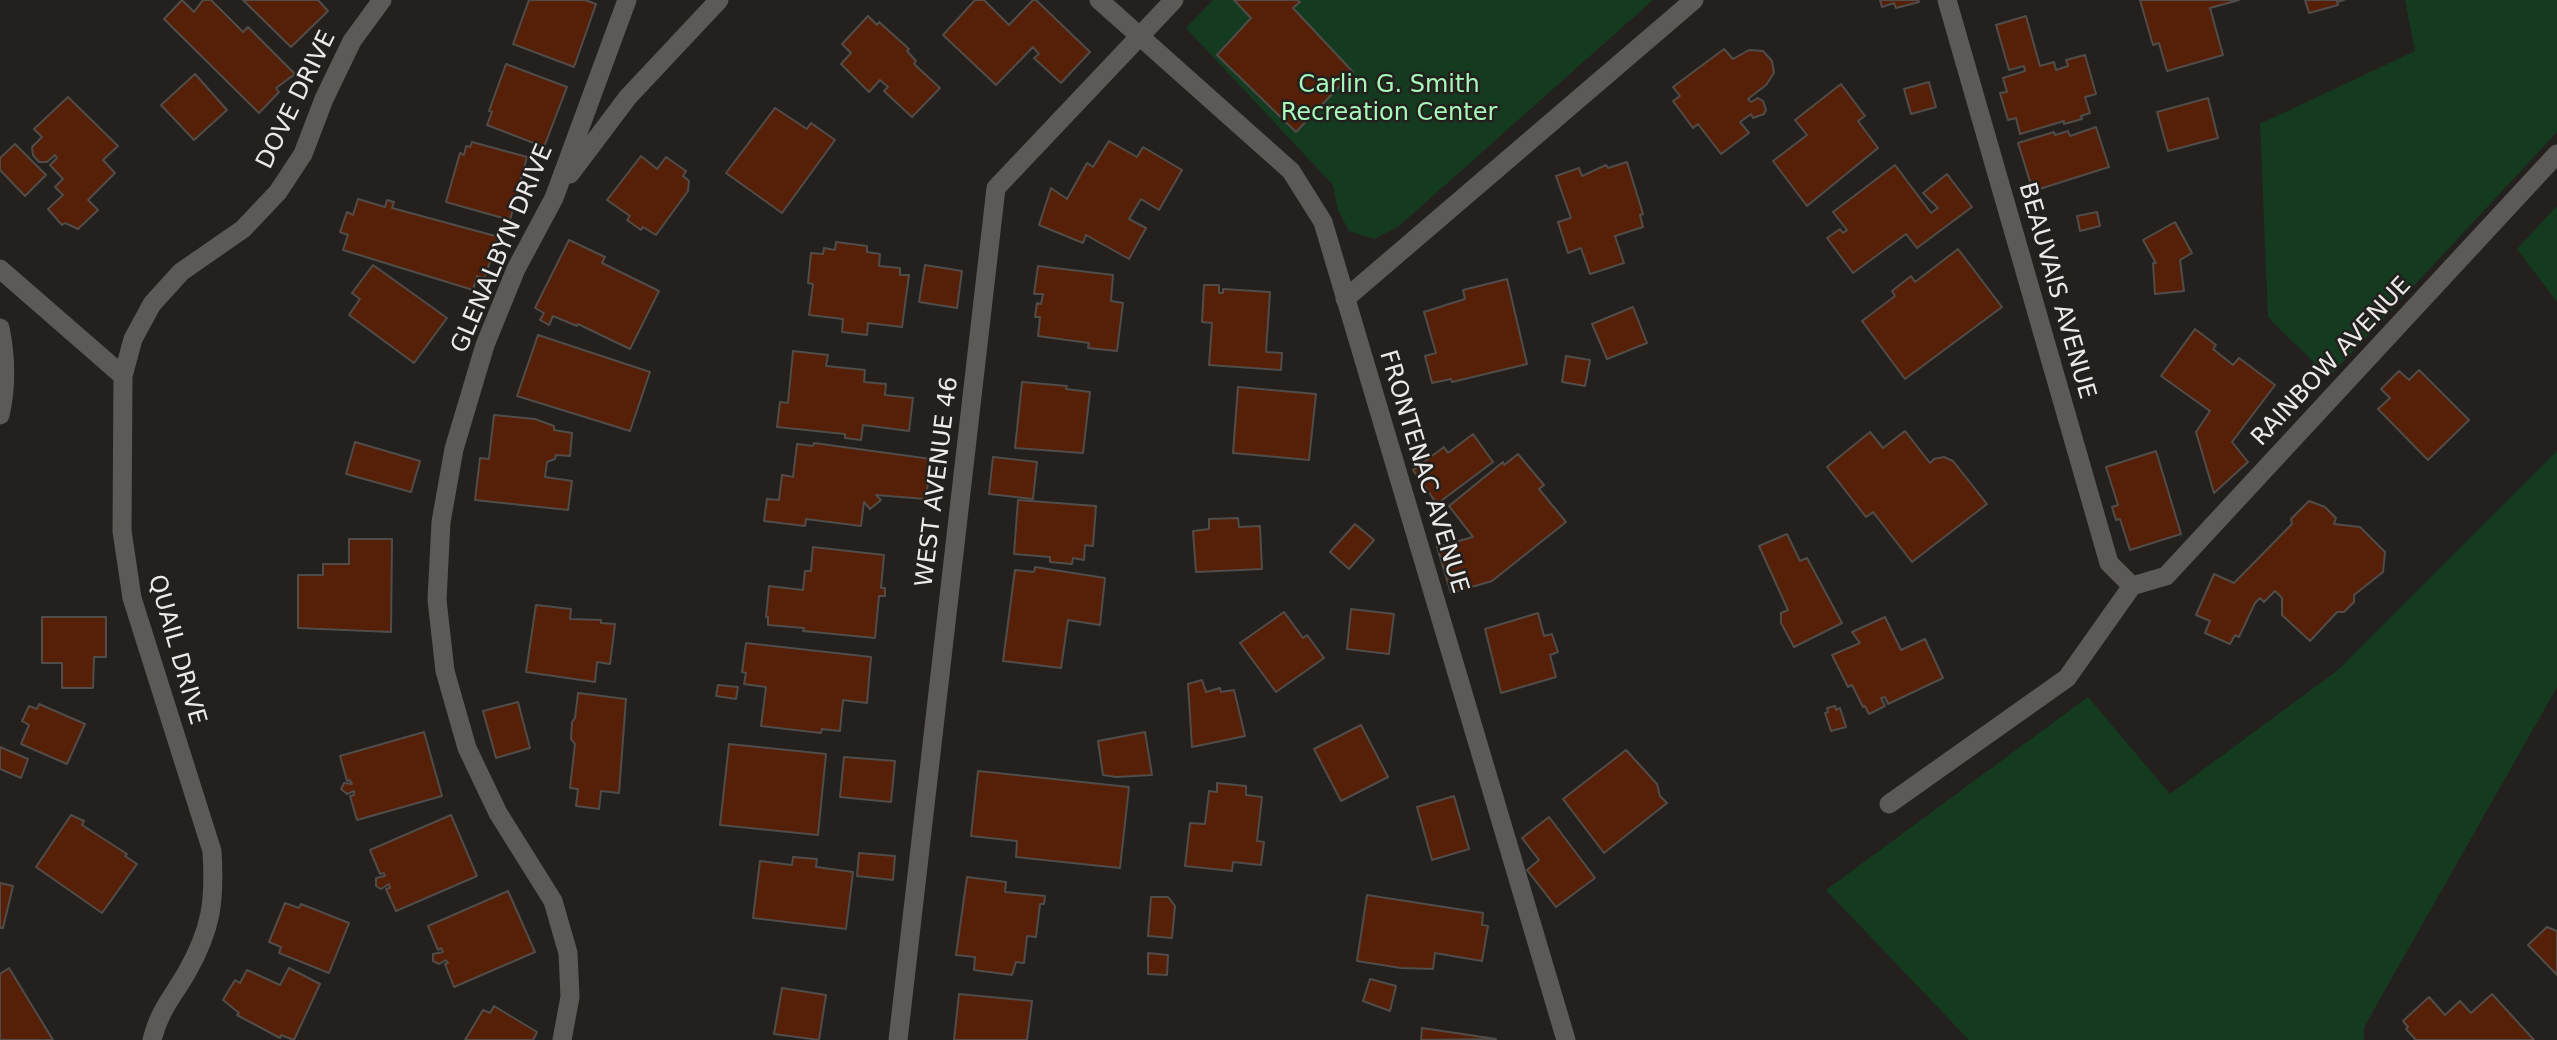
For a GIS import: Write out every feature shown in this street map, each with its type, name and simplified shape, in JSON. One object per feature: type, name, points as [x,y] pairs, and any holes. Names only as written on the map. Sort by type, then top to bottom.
[{"type":"street","name":"DOVE DRIVE","points":[[123,376],[133,339],[152,304],[181,272],[243,229],[278,192],[303,154],[324,99],[352,41],[382,0]]},
{"type":"street","name":"GLENALBYN DRIVE","points":[[562,1040],[570,997],[568,953],[553,901],[498,813],[467,748],[445,671],[437,600],[441,522],[454,449],[485,345],[516,269],[554,198],[627,0]]},
{"type":"street","points":[[554,198],[628,97],[719,0]]},
{"type":"street","name":"FRONTENAC AVENUE","points":[[1099,0],[1291,171],[1323,222],[1566,1040]]},
{"type":"street","name":"WEST AVENUE 46","points":[[898,1040],[996,188],[1174,0]]},
{"type":"street","points":[[1345,299],[1694,0]]},
{"type":"street","name":"BEAUVAIS AVENUE","points":[[1947,0],[2109,563],[2132,586]]},
{"type":"street","name":"RAINBOW AVENUE","points":[[2132,586],[2166,576],[2557,154]]},
{"type":"street","points":[[0,269],[123,376]]},
{"type":"street","points":[[0,328],[6,358],[0,415]]},
{"type":"street","name":"QUAIL DRIVE","points":[[123,376],[122,531],[132,598],[212,851],[214,890],[206,932],[187,973],[162,1010],[152,1040]]},
{"type":"street","points":[[1889,804],[2067,678],[2132,586]]},
{"type":"green space","name":"Carlin G. Smith Recreation Center","points":[[1213,0],[1653,0],[1399,226],[1374,239],[1349,231],[1338,210],[1333,185],[1186,28]]},
{"type":"green space","points":[[2405,0],[2557,0],[2557,132],[2329,377],[2268,317],[2260,124],[2415,51]]},
{"type":"green space","points":[[2557,206],[2557,302],[2517,249]]},
{"type":"green space","points":[[2557,451],[2557,687],[2364,1027],[2364,1040],[1969,1040],[1826,890],[2088,697],[2170,794],[2338,670]]},
{"type":"building","points":[[182,0],[194,12],[203,0],[211,0],[243,32],[248,27],[295,74],[276,88],[279,92],[259,113],[164,19]]},
{"type":"building","points":[[243,0],[318,0],[328,11],[291,47]]},
{"type":"building","points":[[529,0],[585,0],[596,4],[574,67],[513,44]]},
{"type":"building","points":[[975,0],[984,0],[1009,25],[1036,0],[1090,52],[1061,83],[1034,58],[1039,54],[1033,47],[996,85],[943,35]]},
{"type":"building","points":[[1234,0],[1297,0],[1300,2],[1293,8],[1353,72],[1296,132],[1217,55],[1251,18]]},
{"type":"building","points":[[1880,0],[1919,2],[1896,8],[1894,3],[1882,7]]},
{"type":"building","points":[[2140,0],[2239,0],[2210,8],[2223,55],[2167,71],[2159,43],[2153,45]]},
{"type":"building","points":[[2305,0],[2344,0],[2337,2],[2338,5],[2309,13]]},
{"type":"building","points":[[868,16],[877,25],[879,22],[909,49],[907,51],[916,61],[914,64],[940,88],[912,117],[884,91],[888,87],[880,80],[869,92],[841,64],[851,53],[842,44]]},
{"type":"building","points":[[2026,16],[2040,66],[2054,62],[2056,70],[2068,66],[2066,60],[2085,55],[2096,94],[2085,97],[2090,113],[2081,116],[2082,119],[2064,124],[2064,121],[2020,134],[2016,118],[2008,120],[2000,93],[2007,92],[2003,78],[2025,71],[2024,66],[2009,70],[1996,25]]},
{"type":"building","points":[[1724,49],[1733,59],[1749,50],[1763,51],[1772,61],[1774,73],[1766,85],[1748,99],[1751,102],[1758,98],[1763,101],[1766,110],[1764,114],[1753,118],[1751,114],[1740,122],[1749,133],[1721,154],[1698,124],[1693,128],[1673,101],[1680,96],[1673,87]]},
{"type":"building","points":[[506,64],[567,87],[544,147],[487,125],[492,112],[489,111]]},
{"type":"building","points":[[195,74],[227,110],[194,140],[161,105]]},
{"type":"building","points":[[1929,82],[1936,107],[1911,114],[1904,89]]},
{"type":"building","points":[[1841,84],[1865,116],[1858,121],[1878,148],[1807,206],[1773,161],[1807,135],[1795,120]]},
{"type":"building","points":[[68,97],[118,146],[103,160],[115,173],[88,200],[98,210],[78,229],[65,223],[62,225],[48,209],[63,195],[55,187],[63,179],[50,165],[57,158],[55,155],[47,162],[39,162],[33,155],[32,147],[42,137],[34,129]]},
{"type":"building","points":[[2208,98],[2218,138],[2168,151],[2157,112]]},
{"type":"building","points":[[775,108],[807,129],[811,123],[835,140],[782,213],[726,173]]},
{"type":"building","points":[[2096,127],[2109,167],[2033,191],[2018,143],[2054,132],[2055,135],[2068,131],[2070,136]]},
{"type":"building","points":[[1109,141],[1137,157],[1143,147],[1182,170],[1159,210],[1141,199],[1129,219],[1146,228],[1129,259],[1086,235],[1083,243],[1039,225],[1051,188],[1067,199],[1087,163],[1093,167]]},
{"type":"building","points":[[472,142],[527,157],[510,220],[446,202],[460,153],[464,155],[466,146],[470,147]]},
{"type":"building","points":[[15,144],[46,175],[25,196],[0,170],[0,158]]},
{"type":"building","points":[[641,156],[657,169],[666,157],[686,171],[683,176],[689,181],[688,191],[656,235],[643,227],[641,230],[627,220],[630,216],[607,200]]},
{"type":"building","points":[[1627,162],[1643,214],[1640,215],[1643,227],[1615,236],[1624,263],[1590,274],[1581,248],[1568,253],[1558,222],[1571,218],[1556,176],[1579,168],[1582,176],[1606,165],[1608,168]]},
{"type":"building","points":[[1895,165],[1931,213],[1938,208],[1923,193],[1947,174],[1972,207],[1917,248],[1906,234],[1853,273],[1827,238],[1840,229],[1843,233],[1847,230],[1833,212]]},
{"type":"building","points":[[358,199],[385,207],[387,200],[394,202],[392,208],[499,237],[484,279],[477,276],[473,290],[343,250],[348,235],[340,232],[347,212],[353,215]]},
{"type":"building","points":[[2097,212],[2100,226],[2080,231],[2077,216]]},
{"type":"building","points":[[2175,222],[2192,253],[2180,260],[2184,291],[2155,294],[2153,263],[2156,263],[2143,240]]},
{"type":"building","points":[[569,240],[605,257],[602,263],[659,291],[630,349],[578,324],[577,326],[553,316],[549,325],[540,320],[544,313],[535,308]]},
{"type":"building","points":[[836,242],[867,246],[867,252],[880,254],[879,266],[900,268],[900,275],[909,275],[902,327],[868,323],[867,335],[842,332],[843,319],[809,315],[813,284],[808,283],[811,253],[823,254],[824,248],[835,250]]},
{"type":"building","points":[[1958,249],[2002,307],[1905,379],[1862,321],[1895,296],[1892,291],[1911,276],[1915,282]]},
{"type":"building","points":[[373,265],[447,318],[414,363],[349,315],[360,299],[352,293]]},
{"type":"building","points":[[925,265],[962,271],[957,308],[919,302]]},
{"type":"building","points":[[1038,266],[1113,275],[1111,301],[1123,303],[1117,351],[1088,348],[1089,343],[1038,336],[1040,317],[1035,317],[1037,303],[1041,304],[1043,294],[1034,294]]},
{"type":"building","points":[[1507,279],[1527,364],[1452,382],[1451,379],[1432,383],[1425,356],[1436,353],[1424,312],[1465,299],[1463,290]]},
{"type":"building","points":[[1204,285],[1219,285],[1219,293],[1223,293],[1223,289],[1270,292],[1266,352],[1282,353],[1281,370],[1209,365],[1212,323],[1202,322]]},
{"type":"building","points":[[1633,307],[1647,343],[1607,359],[1592,324]]},
{"type":"building","points":[[2195,329],[2216,345],[2213,349],[2233,365],[2239,358],[2275,385],[2232,442],[2248,462],[2214,493],[2196,432],[2210,411],[2161,376]]},
{"type":"building","points":[[538,335],[650,372],[630,431],[517,396]]},
{"type":"building","points":[[793,351],[828,355],[826,366],[865,370],[864,382],[886,384],[885,395],[913,398],[909,431],[863,425],[861,440],[845,438],[845,434],[777,427],[780,402],[788,403]]},
{"type":"building","points":[[1566,356],[1590,360],[1585,386],[1562,382]]},
{"type":"building","points":[[2419,370],[2469,420],[2428,460],[2378,409],[2390,398],[2381,389],[2399,371],[2409,380]]},
{"type":"building","points":[[1022,382],[1067,386],[1066,389],[1090,392],[1083,453],[1015,448]]},
{"type":"building","points":[[1238,387],[1316,394],[1309,460],[1233,453]]},
{"type":"building","points":[[494,415],[535,419],[554,426],[554,430],[572,433],[570,456],[556,455],[555,459],[547,462],[545,477],[572,481],[568,510],[475,500],[480,458],[489,459]]},
{"type":"building","points":[[1905,431],[1930,463],[1934,459],[1944,457],[1953,461],[1987,504],[1912,562],[1873,512],[1866,517],[1827,467],[1870,432],[1883,448]]},
{"type":"building","points":[[1473,434],[1493,462],[1437,504],[1413,470],[1444,447],[1448,453]]},
{"type":"building","points":[[355,442],[420,461],[411,492],[346,474]]},
{"type":"building","points":[[814,443],[931,459],[926,499],[876,495],[881,500],[870,509],[864,502],[861,526],[806,519],[805,526],[764,521],[767,499],[779,500],[782,475],[793,477],[797,444],[813,446]]},
{"type":"building","points":[[2156,451],[2181,534],[2130,550],[2120,519],[2116,520],[2112,507],[2118,505],[2106,467]]},
{"type":"building","points":[[1518,454],[1544,485],[1539,489],[1566,522],[1492,581],[1451,593],[1437,547],[1473,537],[1449,506],[1503,462],[1504,465]]},
{"type":"building","points":[[993,457],[1037,462],[1033,499],[989,494]]},
{"type":"building","points":[[1018,500],[1096,506],[1093,546],[1085,545],[1084,560],[1073,558],[1072,564],[1050,562],[1050,557],[1014,554]]},
{"type":"building","points":[[2309,501],[2325,507],[2336,518],[2334,524],[2360,527],[2385,552],[2383,572],[2354,595],[2354,602],[2344,612],[2337,612],[2310,641],[2282,615],[2282,598],[2275,591],[2264,602],[2260,598],[2255,603],[2239,637],[2235,635],[2230,644],[2205,633],[2210,621],[2196,615],[2214,574],[2234,583],[2292,524],[2291,519]]},
{"type":"building","points":[[1238,518],[1239,527],[1260,526],[1262,569],[1196,572],[1193,531],[1209,529],[1209,519]]},
{"type":"building","points":[[1355,524],[1374,540],[1349,569],[1330,552]]},
{"type":"building","points":[[1787,534],[1800,561],[1807,558],[1842,623],[1794,647],[1781,623],[1781,613],[1788,610],[1759,546]]},
{"type":"building","points":[[349,539],[392,539],[391,632],[298,628],[298,575],[323,575],[323,564],[349,564]]},
{"type":"building","points":[[813,547],[884,555],[881,588],[885,588],[885,596],[879,596],[875,638],[768,625],[766,617],[769,586],[803,590],[805,571],[811,571]]},
{"type":"building","points":[[1035,567],[1105,578],[1100,625],[1068,620],[1061,668],[1003,661],[1015,570],[1034,572]]},
{"type":"building","points":[[536,605],[571,609],[570,619],[601,620],[601,623],[615,624],[610,664],[597,662],[595,682],[526,672]]},
{"type":"building","points":[[1351,609],[1394,614],[1389,654],[1347,649]]},
{"type":"building","points":[[1284,612],[1303,638],[1307,635],[1324,658],[1276,692],[1240,643]]},
{"type":"building","points":[[1538,613],[1544,636],[1552,634],[1558,652],[1550,655],[1556,677],[1501,693],[1485,629]]},
{"type":"building","points":[[42,617],[106,617],[106,657],[94,657],[93,688],[62,688],[62,663],[42,663]]},
{"type":"building","points":[[1885,617],[1901,650],[1925,639],[1943,678],[1888,704],[1885,697],[1881,698],[1885,706],[1869,714],[1852,685],[1848,687],[1832,655],[1860,643],[1852,632]]},
{"type":"building","points":[[746,643],[871,657],[867,703],[843,700],[840,731],[822,729],[821,733],[761,726],[766,687],[744,684],[746,673],[742,672]]},
{"type":"building","points":[[1202,680],[1206,692],[1220,688],[1221,692],[1234,690],[1245,736],[1192,747],[1188,684]]},
{"type":"building","points":[[718,685],[738,687],[736,699],[716,696]]},
{"type":"building","points":[[578,693],[626,699],[619,793],[601,791],[599,809],[576,806],[578,789],[570,788],[575,744],[571,739],[572,722],[575,718]]},
{"type":"building","points":[[518,702],[530,748],[496,758],[483,711]]},
{"type":"building","points":[[39,704],[85,724],[67,764],[21,744],[29,725],[22,721],[29,706],[37,709]]},
{"type":"building","points":[[1835,706],[1836,710],[1840,708],[1846,727],[1831,731],[1825,713],[1828,712],[1827,708]]},
{"type":"building","points":[[1361,725],[1388,777],[1341,801],[1314,749]]},
{"type":"building","points":[[424,732],[442,796],[357,820],[350,796],[354,795],[354,791],[347,794],[341,789],[344,783],[352,784],[350,780],[347,781],[340,756]]},
{"type":"building","points":[[1145,732],[1152,775],[1103,775],[1098,741]]},
{"type":"building","points":[[729,744],[826,754],[818,835],[720,825]]},
{"type":"building","points":[[0,747],[28,759],[21,778],[0,769]]},
{"type":"building","points":[[1626,750],[1657,784],[1660,796],[1667,803],[1604,853],[1563,799]]},
{"type":"building","points":[[844,757],[895,761],[891,802],[840,797]]},
{"type":"building","points":[[978,771],[1129,787],[1120,868],[1016,857],[1017,841],[971,836]]},
{"type":"building","points":[[1217,783],[1246,786],[1246,795],[1262,797],[1257,841],[1264,842],[1261,865],[1233,862],[1232,871],[1185,866],[1190,823],[1205,824],[1209,791],[1217,792]]},
{"type":"building","points":[[1454,796],[1469,849],[1432,860],[1417,807]]},
{"type":"building","points":[[71,815],[84,821],[82,825],[127,854],[125,856],[137,864],[102,913],[36,867]]},
{"type":"building","points":[[451,815],[477,876],[396,911],[386,889],[390,888],[389,884],[381,889],[376,886],[376,878],[385,876],[384,873],[380,874],[370,850]]},
{"type":"building","points":[[1549,817],[1595,878],[1556,907],[1527,870],[1539,860],[1522,838]]},
{"type":"building","points":[[859,853],[895,856],[893,880],[857,876]]},
{"type":"building","points":[[793,857],[817,859],[816,867],[853,872],[846,929],[753,918],[760,861],[792,865]]},
{"type":"building","points":[[967,877],[1006,882],[1005,892],[1045,896],[1044,904],[1040,904],[1036,937],[1027,936],[1024,963],[1016,962],[1012,975],[974,970],[975,957],[956,955]]},
{"type":"building","points":[[0,883],[13,886],[3,928],[0,928]]},
{"type":"building","points":[[508,891],[535,952],[454,987],[446,960],[439,964],[433,961],[433,954],[443,952],[441,948],[438,950],[428,926]]},
{"type":"building","points":[[1367,895],[1483,913],[1482,925],[1488,926],[1482,961],[1435,953],[1433,969],[1401,968],[1357,961]]},
{"type":"building","points":[[1151,897],[1168,897],[1175,906],[1172,938],[1148,936]]},
{"type":"building","points":[[285,903],[299,908],[301,904],[349,923],[329,973],[279,953],[281,947],[269,942]]},
{"type":"building","points":[[2547,927],[2557,931],[2557,975],[2528,945]]},
{"type":"building","points":[[1148,953],[1168,955],[1167,975],[1148,974]]},
{"type":"building","points":[[9,968],[53,1040],[0,1040],[0,974]]},
{"type":"building","points":[[289,968],[320,984],[294,1040],[281,1035],[280,1038],[237,1015],[239,1013],[223,1000],[235,980],[240,983],[247,970],[280,985]]},
{"type":"building","points":[[1370,979],[1396,986],[1390,1011],[1363,1001]]},
{"type":"building","points":[[782,988],[826,995],[819,1040],[774,1034]]},
{"type":"building","points":[[959,994],[1032,1001],[1027,1040],[954,1040]]},
{"type":"building","points":[[2492,994],[2534,1040],[2416,1040],[2403,1021],[2429,997],[2445,1015],[2460,1001],[2471,1013]]},
{"type":"building","points":[[494,1006],[537,1032],[533,1040],[465,1040],[483,1010],[490,1013]]},
{"type":"building","points":[[1422,1028],[1496,1039],[1421,1040]]}]
